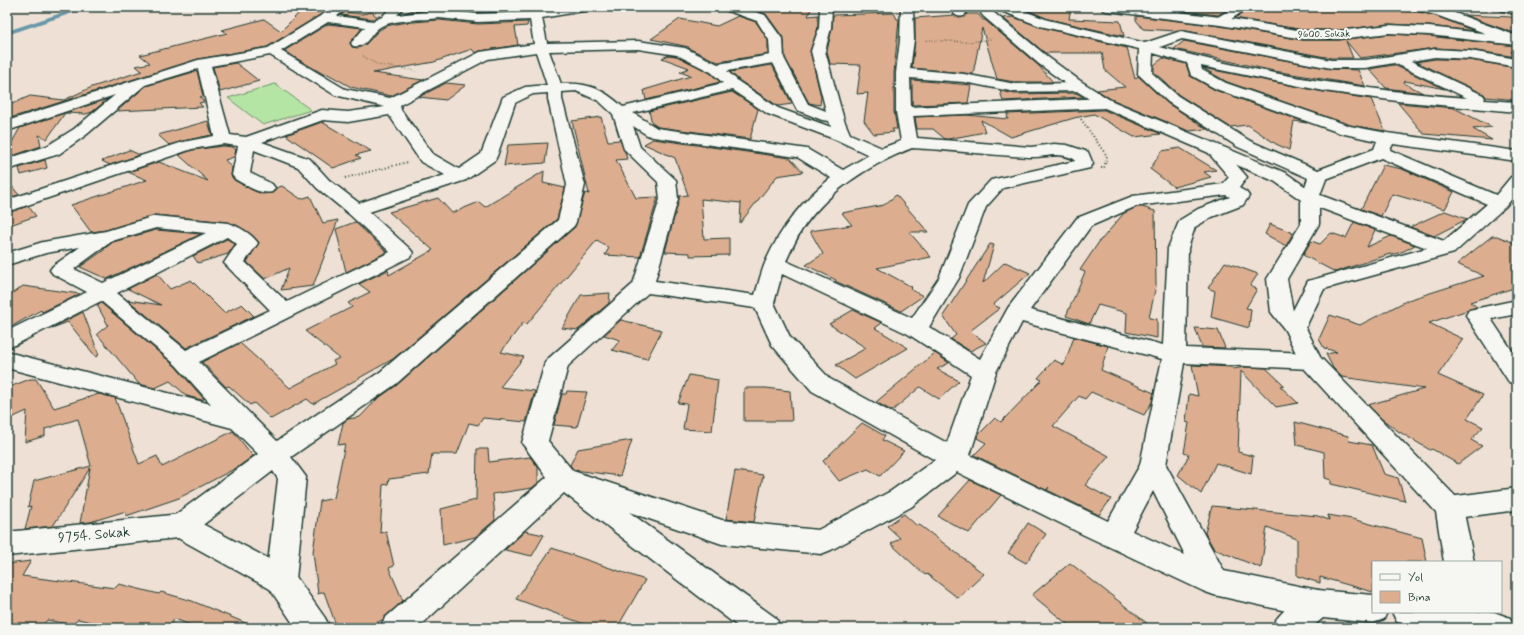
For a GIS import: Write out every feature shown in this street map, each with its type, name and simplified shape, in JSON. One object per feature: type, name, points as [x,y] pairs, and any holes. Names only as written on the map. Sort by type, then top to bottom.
[{"type":"street","points":[[7,126],[203,63],[272,51],[343,7]]},
{"type":"street","points":[[358,43],[398,7]]},
{"type":"street","points":[[326,18],[380,22],[439,14],[478,18],[535,16],[583,7]]},
{"type":"street","points":[[733,7],[761,18],[776,40],[777,58],[802,107],[836,120]]},
{"type":"street","points":[[826,7],[825,28],[818,51],[836,120],[843,137]]},
{"type":"street","points":[[907,7],[907,40],[903,73],[904,112],[910,143]]},
{"type":"street","points":[[988,7],[987,13],[1013,36],[1078,87],[1104,103],[1280,177],[1310,198],[1447,249]]},
{"type":"street","points":[[1003,7],[1044,23],[1146,47],[1193,60],[1324,87],[1397,97],[1517,107]]},
{"type":"street","name":"9600. Sokak","points":[[1107,7],[1220,21],[1303,35],[1340,34],[1388,29],[1429,31],[1517,41]]},
{"type":"street","points":[[1220,21],[1243,7]]},
{"type":"street","points":[[1420,7],[1440,12],[1517,41]]},
{"type":"street","points":[[1505,7],[1517,11]]},
{"type":"street","points":[[314,628],[281,580],[181,526],[275,454],[388,378],[567,222],[576,185],[555,99],[555,88],[541,47],[535,16]]},
{"type":"street","points":[[1077,31],[1137,32]]},
{"type":"street","points":[[1152,33],[1181,34],[1331,64],[1365,64],[1435,53],[1470,55],[1517,63]]},
{"type":"street","points":[[1146,47],[1181,34]]},
{"type":"street","points":[[247,142],[322,115],[348,118],[393,106],[447,74],[485,55],[541,47],[638,44],[680,50],[716,69],[734,85],[773,111],[843,137],[882,154]]},
{"type":"street","points":[[1146,47],[1145,74],[1173,100],[1244,144],[1318,176]]},
{"type":"street","points":[[272,51],[340,92],[393,106],[427,158],[460,176]]},
{"type":"street","points":[[716,69],[777,58]]},
{"type":"street","points":[[1193,60],[1196,72],[1221,86],[1346,130],[1384,146],[1499,203]]},
{"type":"street","points":[[1398,60],[1490,104]]},
{"type":"street","points":[[203,63],[222,139]]},
{"type":"street","points":[[903,73],[964,78],[1015,88],[1078,87]]},
{"type":"street","points":[[7,165],[53,150],[80,132],[140,82]]},
{"type":"street","points":[[620,112],[734,85]]},
{"type":"street","points":[[356,210],[460,176],[489,156],[508,100],[530,90],[555,88],[578,87],[604,98],[620,112],[653,132],[801,153],[822,164],[843,178]]},
{"type":"street","points":[[904,112],[1104,103]]},
{"type":"street","points":[[620,112],[632,149],[667,180],[669,199],[643,286],[557,363],[535,443],[563,478],[765,628]]},
{"type":"street","points":[[7,206],[189,145],[222,139],[247,142],[304,163],[323,184],[356,210],[404,253],[184,360]]},
{"type":"street","points":[[247,142],[241,175],[266,188]]},
{"type":"street","points":[[916,329],[949,278],[978,206],[997,184],[1084,164],[1082,156],[1067,150],[1054,149],[1031,152],[910,143],[882,154],[843,178],[817,198],[795,225],[775,263],[764,303],[780,340],[821,386],[955,459],[1214,582],[1318,604],[1372,609]]},
{"type":"street","points":[[1459,561],[1449,508],[1310,361],[1295,328],[1282,312],[1277,279],[1310,224],[1310,198],[1318,176],[1384,146],[1517,156]]},
{"type":"street","points":[[1214,150],[1238,178],[1229,189]]},
{"type":"street","points":[[1295,328],[1315,285],[1447,249],[1499,203],[1517,181]]},
{"type":"street","points":[[563,478],[722,532],[821,542],[901,499],[955,459],[984,372],[1016,313],[1084,222],[1133,201],[1229,189],[1240,196],[1237,202],[1205,213],[1187,224],[1178,248],[1174,355],[1153,465],[1115,536]]},
{"type":"street","points":[[7,259],[43,248],[109,236],[155,222],[228,229],[248,243],[234,263],[284,312]]},
{"type":"street","points":[[7,340],[228,229]]},
{"type":"street","points":[[109,236],[60,270],[102,291],[184,360],[241,421],[275,454],[292,478],[281,580]]},
{"type":"street","points":[[775,263],[916,329],[984,372]]},
{"type":"street","points":[[643,286],[764,303]]},
{"type":"street","points":[[1517,307],[1477,316],[1517,376]]},
{"type":"street","points":[[1016,313],[1174,355],[1310,361]]},
{"type":"street","points":[[7,360],[241,421]]},
{"type":"street","points":[[1153,465],[1214,582]]},
{"type":"street","points":[[396,628],[563,478]]},
{"type":"street","points":[[1449,508],[1517,499]]},
{"type":"street","name":"9754. Sokak","points":[[7,544],[181,526]]},
{"type":"street","points":[[1287,628],[1318,604]]},
{"type":"street","points":[[1415,613],[1468,621],[1500,628]]},
{"type":"path","points":[[907,40],[968,42],[1013,36]]},
{"type":"path","points":[[358,43],[362,55],[378,65],[414,71],[447,74]]},
{"type":"path","points":[[323,184],[427,158]]},
{"type":"green space","points":[[275,84],[311,110],[263,125],[228,98]]},
{"type":"building","points":[[305,7],[328,10],[267,47],[198,59],[7,119],[7,106],[30,96],[64,100],[92,87],[142,71],[136,66],[150,63],[140,55],[227,33],[222,30],[264,19],[281,31]]},
{"type":"building","points":[[423,7],[496,7],[496,10],[533,7],[532,11],[478,12],[439,9],[404,13]]},
{"type":"building","points":[[746,7],[812,7],[808,16],[818,15],[818,28],[810,51],[821,97],[820,105],[809,103],[785,58],[784,39],[766,14]]},
{"type":"building","points":[[1021,7],[1071,7],[1069,19],[1120,21],[1124,36],[1048,19]]},
{"type":"building","points":[[1149,7],[1232,7],[1218,15]]},
{"type":"building","points":[[1250,7],[1400,7],[1407,11],[1416,11],[1436,16],[1474,31],[1429,26],[1389,24],[1339,30],[1303,30],[1235,18]]},
{"type":"building","points":[[345,12],[362,14],[372,12],[376,16],[380,16],[373,19],[341,15]]},
{"type":"building","points":[[894,13],[897,19],[899,19],[894,73],[894,112],[897,129],[892,129],[894,132],[874,134],[864,121],[868,93],[857,94],[861,65],[830,64],[827,51],[833,15]]},
{"type":"building","points":[[967,14],[978,14],[983,20],[985,20],[1039,66],[1053,82],[1015,82],[997,79],[982,28],[973,74],[912,68],[915,40],[915,18],[954,15],[961,18]]},
{"type":"building","points":[[1464,15],[1511,17],[1517,20],[1517,34]]},
{"type":"building","points":[[738,16],[756,22],[768,40],[768,54],[718,62],[688,48],[689,47],[651,39],[680,19],[717,26]]},
{"type":"building","points":[[1136,16],[1220,26],[1303,40],[1339,40],[1389,34],[1429,36],[1516,46],[1511,52],[1517,54],[1517,57],[1470,50],[1435,48],[1360,58],[1346,41],[1353,58],[1331,58],[1181,30],[1143,29],[1136,20]]},
{"type":"building","points":[[1013,17],[1040,27],[1127,48],[1135,79],[1138,76],[1167,103],[1207,129],[1189,131],[1111,99],[1097,90],[1125,87],[1105,70],[1102,53],[1045,53],[1003,18]]},
{"type":"building","points":[[439,20],[478,24],[528,22],[527,26],[515,27],[518,45],[475,53],[472,49],[434,62],[373,73],[423,80],[391,96],[351,87],[328,74],[325,75],[284,51],[328,24],[362,28],[350,43],[352,47],[358,48],[366,44],[378,31],[386,26],[401,23]]},
{"type":"building","points":[[1184,41],[1331,69],[1358,70],[1365,86],[1274,71],[1174,49]]},
{"type":"building","points":[[669,55],[677,56],[710,73],[720,82],[646,100],[644,90],[691,76],[680,72],[689,68],[662,58]]},
{"type":"building","points":[[1163,58],[1186,64],[1190,76],[1215,90],[1307,123],[1294,121],[1289,150],[1276,144],[1248,125],[1230,127],[1179,95],[1154,72],[1154,65]]},
{"type":"building","points":[[1435,59],[1470,60],[1517,68],[1517,100],[1486,97],[1484,94],[1416,62]]},
{"type":"building","points":[[236,63],[259,81],[220,92],[213,67]]},
{"type":"building","points":[[772,65],[792,104],[778,106],[740,81],[730,72]]},
{"type":"building","points":[[1394,65],[1445,89],[1405,81],[1404,83],[1423,93],[1386,88],[1369,69]]},
{"type":"building","points":[[1203,68],[1324,92],[1371,99],[1385,131],[1350,125],[1227,82]]},
{"type":"building","points":[[197,71],[203,96],[200,97],[204,102],[199,103],[203,107],[117,111],[146,86]]},
{"type":"building","points":[[912,80],[971,85],[968,103],[912,105]]},
{"type":"building","points":[[446,83],[466,85],[446,100],[419,97]]},
{"type":"building","points":[[1000,91],[1015,94],[1076,93],[1084,97],[1003,101]]},
{"type":"building","points":[[732,92],[758,109],[750,139],[658,127],[652,123],[649,111]]},
{"type":"building","points":[[108,99],[92,112],[86,114],[65,113]]},
{"type":"building","points":[[1398,103],[1454,108],[1492,127],[1473,129],[1492,140],[1424,134]]},
{"type":"building","points":[[1104,110],[1161,134],[1134,137],[1094,114],[1074,118],[1011,137],[981,120],[985,132],[945,139],[933,129],[917,129],[915,117],[966,115],[1008,119],[1007,114]]},
{"type":"building","points":[[65,113],[47,139],[39,135],[41,146],[15,155],[7,155],[7,151],[20,128]]},
{"type":"building","points":[[601,117],[608,141],[620,140],[627,159],[616,160],[636,198],[658,197],[640,257],[605,255],[609,248],[597,240],[527,324],[523,323],[501,352],[524,357],[500,387],[535,391],[526,422],[483,418],[478,425],[469,423],[457,454],[432,454],[429,474],[389,479],[388,484],[383,485],[380,533],[386,531],[394,566],[389,568],[403,601],[382,620],[366,628],[337,628],[324,592],[318,594],[313,552],[320,501],[334,498],[345,444],[338,445],[343,423],[348,419],[360,417],[376,400],[397,385],[575,227],[585,193],[589,194],[572,121]]},
{"type":"building","points":[[208,121],[212,135],[169,145],[158,135]]},
{"type":"building","points":[[322,122],[371,151],[356,155],[361,158],[333,168],[286,135]]},
{"type":"building","points":[[653,139],[790,158],[803,172],[777,176],[740,223],[741,203],[701,199],[704,239],[729,238],[729,255],[690,256],[690,253],[665,252],[679,196],[688,195],[675,158],[644,144]]},
{"type":"building","points":[[548,143],[545,163],[504,166],[508,145]]},
{"type":"building","points":[[223,146],[233,147],[236,150],[234,157],[225,160],[232,168],[231,175],[234,180],[262,194],[272,193],[276,188],[282,186],[301,199],[310,196],[323,223],[338,220],[313,286],[281,290],[289,268],[265,279],[247,262],[259,242],[245,230],[228,222],[155,215],[106,230],[91,232],[71,205],[147,180],[128,172],[159,162],[208,181],[179,155],[192,150]]},
{"type":"building","points":[[1180,148],[1216,170],[1204,172],[1211,177],[1174,187],[1150,169],[1162,151]]},
{"type":"building","points":[[129,150],[140,155],[110,165],[102,161]]},
{"type":"building","points":[[45,160],[47,168],[21,175],[19,168]]},
{"type":"building","points":[[1383,165],[1402,169],[1454,192],[1445,209],[1392,194],[1381,216],[1361,209]]},
{"type":"building","points":[[544,171],[543,183],[565,188],[557,219],[393,359],[313,404],[307,399],[271,419],[254,403],[250,405],[229,386],[226,387],[202,362],[240,343],[290,388],[335,364],[333,361],[339,358],[305,331],[352,307],[348,303],[370,292],[359,284],[388,270],[389,275],[433,250],[389,212],[438,198],[452,213],[479,202],[485,207]]},
{"type":"building","points":[[7,180],[19,195],[7,198]]},
{"type":"building","points":[[896,195],[928,232],[909,232],[931,257],[877,268],[912,287],[910,289],[923,296],[901,311],[835,281],[836,280],[806,265],[823,254],[810,231],[852,225],[842,213],[884,205]]},
{"type":"building","points":[[28,206],[36,216],[7,226],[7,213]]},
{"type":"building","points":[[1137,207],[1155,211],[1156,286],[1149,318],[1157,319],[1157,338],[1126,332],[1127,313],[1098,305],[1089,324],[1066,316],[1085,272],[1080,270],[1101,239],[1124,213]]},
{"type":"building","points":[[1445,211],[1467,219],[1434,236],[1410,227]]},
{"type":"building","points":[[355,222],[387,252],[346,272],[336,229]]},
{"type":"building","points":[[1354,222],[1375,230],[1367,247],[1391,236],[1415,245],[1404,251],[1392,255],[1390,254],[1335,272],[1303,255],[1311,241],[1320,244],[1331,233],[1346,238]]},
{"type":"building","points":[[1270,224],[1293,233],[1286,246],[1265,234]]},
{"type":"building","points":[[156,230],[201,234],[107,279],[80,267],[113,242]]},
{"type":"building","points":[[1492,236],[1497,236],[1517,244],[1517,287],[1470,302],[1477,307],[1429,323],[1463,339],[1438,375],[1483,395],[1467,419],[1483,427],[1471,440],[1482,446],[1458,464],[1432,449],[1430,450],[1398,431],[1382,419],[1368,405],[1424,389],[1342,377],[1333,368],[1326,354],[1337,352],[1324,348],[1319,339],[1330,315],[1360,325],[1408,300],[1484,276],[1457,264]]},
{"type":"building","points":[[227,239],[235,244],[228,254],[198,263],[193,256]]},
{"type":"building","points":[[990,244],[994,245],[983,283],[1005,262],[1030,273],[993,305],[1000,308],[970,331],[986,343],[970,351],[951,339],[956,335],[943,316]]},
{"type":"building","points":[[1225,262],[1258,274],[1250,286],[1257,289],[1246,308],[1251,309],[1249,328],[1211,317],[1215,291],[1208,288]]},
{"type":"building","points":[[157,274],[170,289],[191,280],[224,313],[242,304],[254,316],[186,348],[128,300],[161,305],[128,289]]},
{"type":"building","points":[[23,286],[80,294],[42,312],[41,310],[7,329],[7,297]]},
{"type":"building","points":[[610,293],[609,303],[578,330],[562,328],[581,295]]},
{"type":"building","points":[[101,303],[175,366],[204,399],[202,400],[187,396],[170,381],[155,388],[139,384],[97,334],[108,325],[97,305]]},
{"type":"building","points":[[853,310],[882,323],[875,328],[908,348],[855,379],[836,365],[866,348],[829,324]]},
{"type":"building","points":[[83,312],[99,355],[96,357],[68,322],[52,328]]},
{"type":"building","points":[[621,320],[662,330],[647,359],[612,350],[620,340],[604,335]]},
{"type":"building","points":[[1195,328],[1218,330],[1225,348],[1202,347]]},
{"type":"building","points":[[1074,337],[1108,346],[1101,370],[1154,393],[1152,402],[1144,415],[1091,392],[1085,399],[1079,396],[1053,426],[1109,456],[1085,485],[1111,499],[1099,515],[1047,490],[1049,487],[1046,490],[974,455],[986,443],[977,438],[977,436],[995,418],[1001,422],[1042,380],[1038,378],[1054,360],[1064,365]]},
{"type":"building","points":[[935,353],[949,363],[937,369],[959,381],[939,399],[920,387],[892,411],[876,402]]},
{"type":"building","points":[[1192,365],[1232,367],[1233,369],[1245,367],[1266,368],[1284,385],[1280,386],[1298,403],[1276,407],[1241,371],[1238,452],[1253,456],[1251,474],[1216,463],[1201,494],[1178,475],[1189,455],[1184,453],[1189,423],[1186,422],[1189,394],[1198,396]]},
{"type":"building","points":[[689,375],[718,380],[712,431],[683,429],[687,404],[678,403]]},
{"type":"building","points":[[30,379],[36,379],[54,408],[99,394],[115,398],[139,464],[157,456],[162,467],[233,431],[253,456],[238,467],[179,498],[126,516],[126,511],[90,522],[80,523],[90,468],[53,526],[25,529],[31,506],[28,507],[34,481],[91,466],[78,419],[45,429],[45,436],[25,442],[27,411],[7,420],[7,388]]},
{"type":"building","points":[[744,388],[766,388],[790,391],[792,421],[744,421]]},
{"type":"building","points":[[567,391],[587,392],[577,427],[554,425],[562,394],[566,394]]},
{"type":"building","points":[[1295,422],[1348,436],[1349,441],[1372,445],[1384,474],[1398,478],[1405,501],[1331,484],[1331,480],[1325,478],[1324,452],[1297,445]]},
{"type":"building","points":[[862,423],[885,436],[882,440],[904,451],[880,476],[868,469],[839,481],[823,461]]},
{"type":"building","points":[[632,440],[620,476],[574,470],[570,465],[578,449]]},
{"type":"building","points":[[477,449],[488,449],[489,462],[530,457],[538,467],[538,483],[532,488],[493,494],[495,520],[475,537],[443,545],[441,509],[476,500]]},
{"type":"building","points":[[735,471],[763,475],[754,522],[726,519]]},
{"type":"building","points":[[970,480],[1001,495],[969,533],[938,516]]},
{"type":"building","points":[[1212,506],[1318,516],[1329,520],[1328,515],[1352,519],[1422,538],[1427,561],[1372,561],[1372,592],[1320,577],[1320,583],[1297,576],[1297,539],[1267,527],[1261,568],[1214,549],[1205,533]]},
{"type":"building","points":[[904,514],[917,526],[921,526],[984,574],[958,598],[927,574],[925,575],[891,544],[900,538],[887,526]]},
{"type":"building","points":[[1028,523],[1046,534],[1026,563],[1008,553]]},
{"type":"building","points":[[525,531],[544,535],[532,556],[505,550]]},
{"type":"building","points":[[552,548],[645,580],[617,628],[595,628],[516,599]]},
{"type":"building","points":[[31,561],[22,576],[115,588],[119,584],[159,594],[161,592],[192,601],[258,628],[197,628],[175,619],[167,628],[115,628],[78,619],[73,625],[47,620],[40,628],[7,628],[7,564]]},
{"type":"building","points":[[1070,563],[1153,628],[1072,628],[1032,595]]},
{"type":"waterway","points":[[7,33],[85,7]]}]
